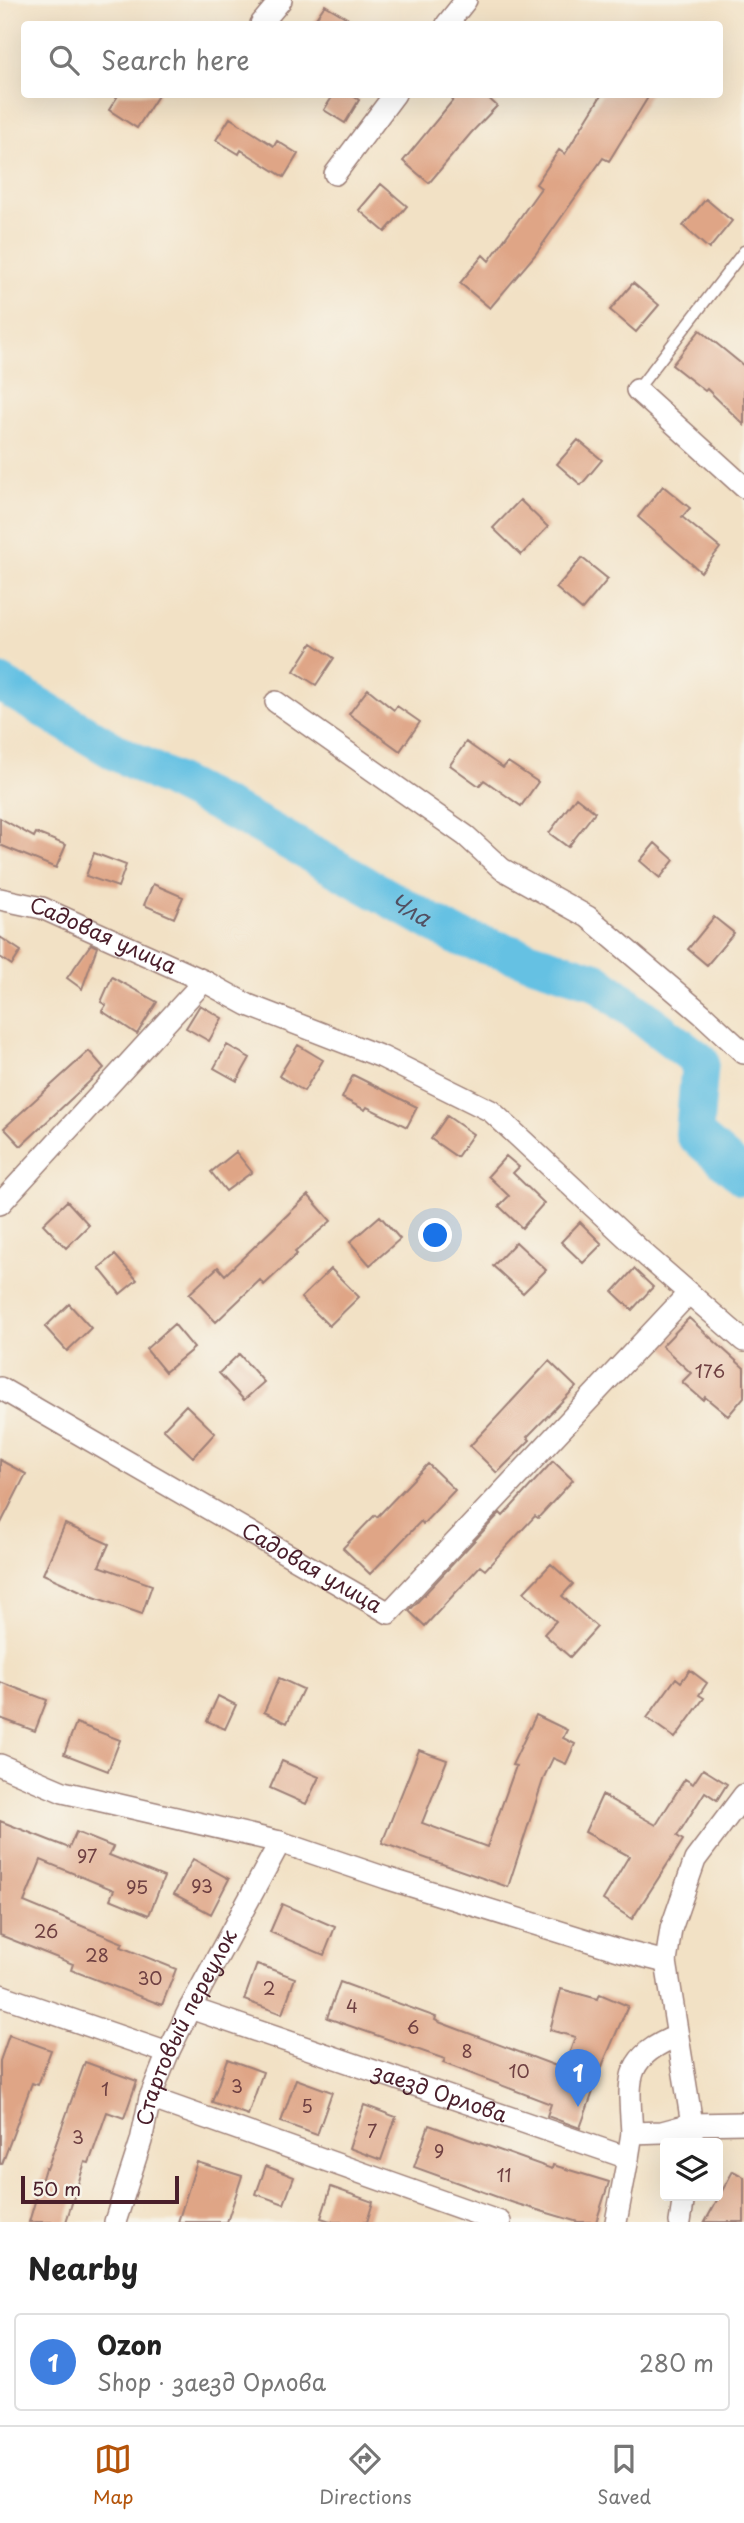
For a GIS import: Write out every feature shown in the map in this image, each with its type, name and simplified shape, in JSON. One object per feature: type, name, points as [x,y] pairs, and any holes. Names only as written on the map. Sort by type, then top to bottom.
[{"type":"street","points":[[264,21],[281,0]]},
{"type":"street","points":[[449,21],[466,0]]},
{"type":"street","points":[[335,174],[392,98]]},
{"type":"street","points":[[638,390],[744,486]]},
{"type":"street","points":[[275,702],[466,836],[502,869],[588,917],[744,1053]]},
{"type":"street","name":"Садовая улица","points":[[0,899],[42,908],[204,981],[248,1005],[382,1057],[491,1111],[744,1341]]},
{"type":"street","name":"Садовая улица","points":[[0,1204],[204,981]]},
{"type":"street","name":"Садовая улица","points":[[0,1388],[389,1613],[689,1293]]},
{"type":"street","points":[[0,1765],[63,1792],[280,1842],[386,1878],[622,1951],[666,1962]]},
{"type":"street","points":[[692,2134],[666,1962],[671,1929],[695,1860],[744,1796]]},
{"type":"street","name":"Стартовый переулок","points":[[115,2222],[141,2141],[150,2098],[168,2053],[280,1842]]},
{"type":"street","points":[[0,1994],[168,2053]]},
{"type":"street","name":"заезд Орлова","points":[[190,2008],[628,2158]]},
{"type":"street","points":[[616,2222],[632,2133],[629,2085],[634,2066],[654,2045],[677,2036]]},
{"type":"street","points":[[150,2098],[500,2222]]},
{"type":"street","points":[[632,2133],[692,2134],[744,2123]]},
{"type":"street","points":[[680,2222],[683,2201]]},
{"type":"lane","points":[[638,390],[744,251]]},
{"type":"building","points":[[325,5],[352,21],[314,21]]},
{"type":"building","points":[[116,98],[156,98],[137,128],[109,110]]},
{"type":"building","points":[[332,98],[359,100],[345,123],[324,110]]},
{"type":"building","points":[[455,98],[488,98],[497,106],[429,183],[403,161]]},
{"type":"building","points":[[600,98],[648,98],[609,161],[603,158],[535,255],[490,308],[460,283],[483,255],[489,261],[541,188],[536,184],[559,150],[565,154]]},
{"type":"building","points":[[230,118],[274,146],[277,141],[298,154],[284,177],[241,150],[239,154],[216,140]]},
{"type":"building","points":[[381,184],[407,206],[385,232],[359,210]]},
{"type":"building","points":[[706,199],[732,221],[709,249],[683,226]]},
{"type":"building","points":[[633,283],[659,305],[636,332],[610,310]]},
{"type":"building","points":[[700,330],[744,366],[744,425],[707,389],[705,391],[672,365]]},
{"type":"building","points":[[578,440],[602,460],[581,485],[557,464]]},
{"type":"building","points":[[663,486],[690,508],[682,517],[720,548],[701,572],[638,517]]},
{"type":"building","points":[[520,500],[548,527],[521,555],[493,528]]},
{"type":"building","points":[[582,558],[608,579],[582,610],[556,588]]},
{"type":"building","points":[[312,643],[334,658],[316,685],[294,671]]},
{"type":"building","points":[[368,689],[394,710],[397,706],[420,722],[400,751],[349,714]]},
{"type":"building","points":[[466,742],[503,768],[508,762],[538,782],[521,806],[484,780],[479,786],[450,765]]},
{"type":"building","points":[[576,797],[595,812],[568,847],[549,833]]},
{"type":"building","points":[[0,818],[34,837],[36,833],[66,845],[56,868],[0,845]]},
{"type":"building","points":[[655,843],[674,860],[660,878],[640,861]]},
{"type":"building","points":[[94,853],[126,865],[118,887],[86,876]]},
{"type":"building","points":[[153,884],[183,897],[174,918],[144,905]]},
{"type":"building","points":[[714,917],[734,933],[707,965],[688,949]]},
{"type":"building","points":[[0,937],[21,951],[12,965],[0,957]]},
{"type":"building","points":[[91,944],[97,947],[82,989],[67,978]]},
{"type":"building","points":[[112,977],[157,1002],[137,1034],[102,1011],[106,1005],[101,1002]]},
{"type":"building","points":[[200,1005],[222,1018],[209,1041],[186,1028]]},
{"type":"building","points":[[227,1045],[250,1058],[237,1081],[214,1068]]},
{"type":"building","points":[[298,1045],[323,1060],[304,1091],[279,1076]]},
{"type":"building","points":[[89,1051],[104,1068],[21,1146],[4,1128]]},
{"type":"building","points":[[353,1075],[417,1107],[407,1127],[342,1098]]},
{"type":"building","points":[[447,1116],[473,1134],[457,1157],[431,1139]]},
{"type":"building","points":[[236,1152],[252,1172],[226,1191],[211,1172]]},
{"type":"building","points":[[506,1156],[519,1167],[513,1173],[544,1203],[522,1228],[499,1206],[509,1196],[488,1176]]},
{"type":"building","points":[[308,1195],[331,1221],[295,1252],[297,1254],[264,1285],[260,1280],[216,1322],[189,1294],[218,1267],[225,1275]]},
{"type":"building","points":[[67,1201],[89,1225],[66,1248],[43,1224]]},
{"type":"building","points":[[380,1216],[400,1239],[370,1265],[350,1242]]},
{"type":"building","points":[[580,1222],[602,1244],[583,1263],[561,1242]]},
{"type":"building","points":[[516,1242],[546,1270],[523,1293],[493,1266]]},
{"type":"building","points":[[115,1255],[137,1280],[120,1294],[99,1268]]},
{"type":"building","points":[[331,1269],[359,1297],[329,1326],[301,1298]]},
{"type":"building","points":[[634,1269],[653,1287],[632,1310],[613,1292]]},
{"type":"building","points":[[69,1304],[91,1328],[67,1351],[45,1327]]},
{"type":"building","points":[[689,1318],[744,1368],[744,1397],[728,1416],[682,1382],[691,1373],[662,1346]]},
{"type":"building","points":[[174,1324],[194,1348],[165,1372],[146,1349]]},
{"type":"building","points":[[239,1354],[264,1382],[244,1400],[219,1373]]},
{"type":"building","points":[[549,1361],[576,1387],[527,1437],[530,1440],[497,1473],[470,1446]]},
{"type":"building","points":[[186,1405],[215,1433],[193,1457],[163,1429]]},
{"type":"building","points":[[0,1460],[26,1474],[0,1525]]},
{"type":"building","points":[[553,1461],[573,1480],[485,1570],[480,1566],[425,1626],[409,1611],[500,1513],[503,1516]]},
{"type":"building","points":[[428,1464],[455,1490],[370,1574],[343,1548]]},
{"type":"building","points":[[65,1524],[109,1544],[99,1566],[152,1585],[142,1614],[94,1597],[43,1574]]},
{"type":"building","points":[[551,1564],[573,1584],[562,1596],[597,1627],[570,1657],[544,1634],[556,1621],[524,1592]]},
{"type":"building","points":[[690,1670],[707,1683],[699,1695],[704,1698],[675,1738],[647,1718],[676,1678],[681,1682]]},
{"type":"building","points":[[279,1678],[303,1689],[287,1723],[264,1712]]},
{"type":"building","points":[[0,1682],[47,1700],[35,1731],[0,1718]]},
{"type":"building","points":[[218,1696],[236,1705],[225,1729],[207,1721]]},
{"type":"building","points":[[536,1715],[567,1730],[563,1738],[575,1744],[566,1764],[553,1758],[544,1777],[508,1887],[382,1843],[419,1750],[447,1760],[422,1823],[487,1847],[516,1766],[512,1765]]},
{"type":"building","points":[[76,1723],[120,1740],[108,1771],[64,1754]]},
{"type":"building","points":[[282,1761],[319,1777],[306,1804],[270,1788]]},
{"type":"building","points":[[703,1769],[727,1784],[717,1800],[705,1792],[677,1836],[683,1840],[632,1919],[603,1900],[629,1856],[585,1832],[602,1795],[656,1825],[685,1779],[693,1784]]},
{"type":"building","points":[[0,1821],[69,1848],[76,1832],[113,1847],[109,1855],[164,1877],[149,1915],[110,1899],[114,1890],[41,1860],[24,1902],[123,1943],[121,1947],[176,1969],[162,2005],[71,1970],[73,1964],[0,1935]]},
{"type":"building","points":[[193,1859],[229,1879],[211,1914],[174,1894]]},
{"type":"building","points":[[282,1904],[335,1927],[324,1955],[270,1932]]},
{"type":"building","points":[[257,1964],[295,1978],[282,2014],[244,2000]]},
{"type":"building","points":[[340,1982],[436,2017],[435,2020],[439,2022],[564,2069],[575,2037],[550,2030],[561,1989],[598,1999],[600,1994],[628,2006],[604,2061],[580,2128],[547,2116],[551,2104],[443,2063],[445,2059],[327,2018]]},
{"type":"building","points":[[9,2035],[51,2050],[38,2085],[32,2083],[0,2164],[0,2061]]},
{"type":"building","points":[[227,2059],[263,2072],[248,2115],[212,2102]]},
{"type":"building","points":[[85,2062],[137,2081],[124,2118],[107,2112],[89,2163],[85,2162],[66,2222],[29,2222],[45,2168],[47,2169]]},
{"type":"building","points":[[296,2079],[332,2092],[317,2135],[281,2122]]},
{"type":"building","points":[[364,2105],[396,2117],[381,2160],[349,2148]]},
{"type":"building","points":[[429,2125],[552,2169],[553,2165],[609,2182],[596,2222],[578,2222],[514,2203],[414,2167]]},
{"type":"building","points":[[197,2162],[242,2176],[227,2222],[178,2222]]},
{"type":"building","points":[[266,2166],[294,2177],[284,2204],[256,2194]]},
{"type":"building","points":[[733,2171],[744,2177],[744,2222],[705,2222],[717,2201],[723,2201],[723,2189]]},
{"type":"building","points":[[331,2187],[373,2202],[367,2222],[334,2222],[321,2218]]},
{"type":"waterway","name":"Чла","points":[[0,683],[116,752],[258,824],[456,936],[596,981],[700,1061],[694,1134],[744,1177]]},
{"type":"place","name":"Ozon","points":[[578,2107]]}]
